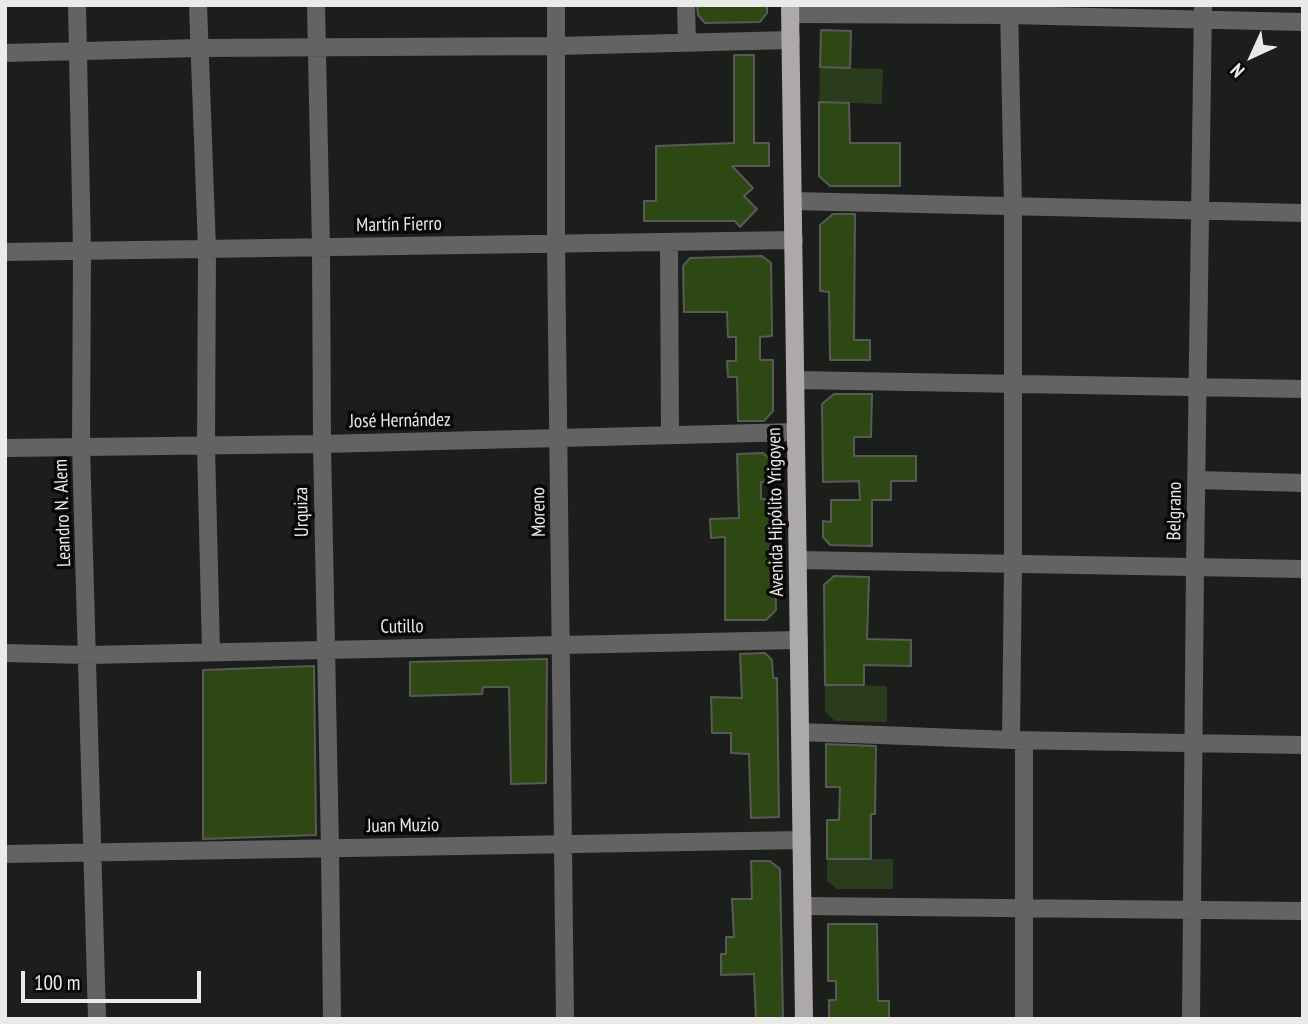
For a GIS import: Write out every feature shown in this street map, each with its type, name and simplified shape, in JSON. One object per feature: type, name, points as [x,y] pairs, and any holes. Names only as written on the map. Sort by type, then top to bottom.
[{"type":"main road","name":"Avenida Hipólito Yrigoyen","points":[[790,10],[804,1019]]},
{"type":"street","name":"Leandro N. Alem","points":[[77,5],[82,250],[82,446],[97,1019]]},
{"type":"street","points":[[198,5],[207,249],[206,446],[211,651]]},
{"type":"street","name":"Urquiza","points":[[316,5],[332,1019]]},
{"type":"street","name":"Moreno","points":[[556,5],[556,243],[565,1019]]},
{"type":"street","points":[[687,5],[687,43]]},
{"type":"street","points":[[790,10],[1203,13],[1303,22]]},
{"type":"street","points":[[1009,10],[1013,206],[1013,564],[1024,908],[1024,1019]]},
{"type":"street","name":"Belgrano","points":[[1191,1019],[1203,13]]},
{"type":"street","points":[[5,53],[199,48],[557,46],[791,40]]},
{"type":"street","points":[[793,201],[1303,213]]},
{"type":"street","name":"Martín Fierro","points":[[5,252],[794,240]]},
{"type":"street","points":[[669,242],[670,435]]},
{"type":"street","points":[[796,380],[1303,388]]},
{"type":"street","name":"José Hernández","points":[[5,449],[796,432]]},
{"type":"street","points":[[1197,480],[1303,483]]},
{"type":"street","points":[[798,560],[1303,569]]},
{"type":"street","name":"Cutillo","points":[[5,653],[88,655],[799,640]]},
{"type":"street","points":[[800,732],[1017,741],[1303,745]]},
{"type":"street","name":"Juan Muzio","points":[[5,854],[802,840]]},
{"type":"street","points":[[803,906],[1303,911]]},
{"type":"green space","points":[[820,67],[883,69],[882,104],[819,102]]},
{"type":"green space","points":[[825,685],[887,686],[887,722],[835,721],[825,711]]},
{"type":"green space","points":[[827,859],[893,859],[893,889],[837,889],[827,881]]},
{"type":"building","points":[[697,5],[767,5],[767,13],[760,22],[705,23],[698,15]]},
{"type":"building","points":[[821,30],[851,31],[850,68],[820,67]]},
{"type":"building","points":[[734,55],[754,55],[754,143],[769,143],[769,166],[732,166],[753,188],[744,196],[757,209],[740,227],[735,221],[644,221],[644,201],[656,201],[656,146],[734,143]]},
{"type":"building","points":[[819,102],[849,103],[850,143],[900,143],[900,186],[830,186],[819,176]]},
{"type":"building","points":[[833,214],[855,214],[854,340],[870,340],[870,360],[830,360],[829,292],[820,291],[820,225]]},
{"type":"building","points":[[762,256],[771,263],[772,336],[760,337],[760,360],[773,360],[773,411],[764,421],[738,421],[737,377],[728,377],[727,361],[736,361],[736,337],[728,337],[727,312],[684,312],[683,266],[690,258]]},
{"type":"building","points":[[834,394],[872,394],[871,437],[854,437],[854,456],[916,456],[916,481],[891,481],[891,500],[872,500],[872,546],[830,545],[823,537],[823,521],[831,522],[831,500],[860,500],[859,481],[823,482],[822,404]]},
{"type":"building","points":[[763,453],[774,462],[774,482],[761,482],[761,499],[774,499],[776,610],[766,620],[725,620],[725,537],[711,538],[710,519],[739,518],[737,454]]},
{"type":"building","points":[[834,576],[869,577],[867,639],[911,640],[911,666],[864,665],[864,685],[825,685],[824,585]]},
{"type":"building","points":[[765,653],[772,660],[773,678],[777,678],[779,817],[751,818],[749,754],[731,753],[731,733],[712,733],[711,697],[742,698],[740,654]]},
{"type":"building","points":[[547,659],[546,783],[511,784],[509,687],[483,687],[482,694],[410,696],[410,662]]},
{"type":"building","points":[[314,666],[316,835],[203,839],[203,670]]},
{"type":"building","points":[[826,744],[876,746],[871,859],[827,859],[827,820],[839,820],[840,787],[826,787]]},
{"type":"building","points":[[751,861],[770,861],[780,869],[783,1019],[756,1019],[754,974],[721,975],[721,954],[726,954],[726,937],[734,937],[732,899],[752,899]]},
{"type":"building","points":[[828,924],[877,924],[878,1001],[889,1001],[889,1019],[829,1019],[829,1000],[836,1000],[836,981],[828,981]]}]
